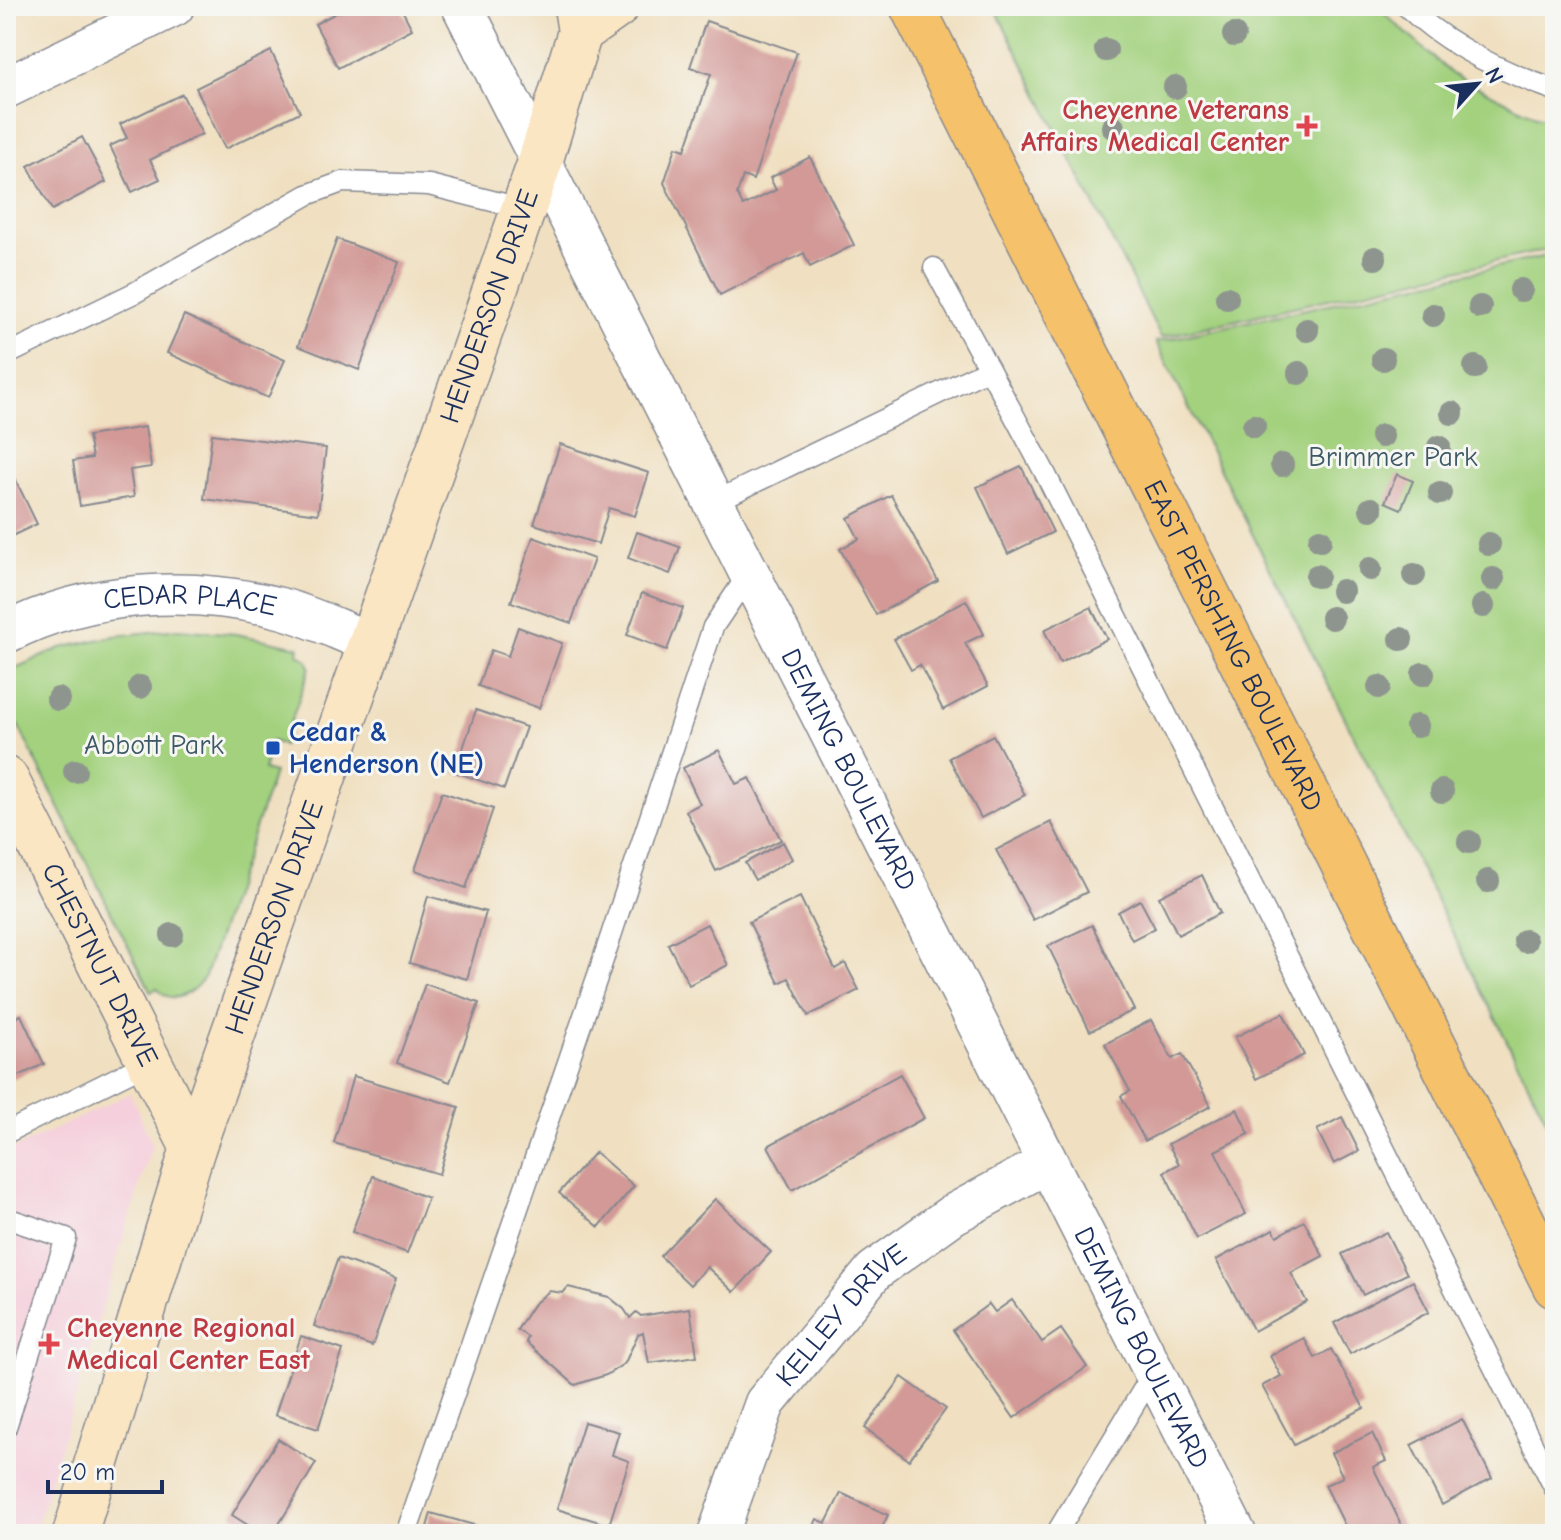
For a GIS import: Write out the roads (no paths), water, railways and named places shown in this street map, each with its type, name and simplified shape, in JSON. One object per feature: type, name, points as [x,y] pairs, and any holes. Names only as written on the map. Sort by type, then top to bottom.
[{"type":"main road","name":"EAST PERSHING BOULEVARD","points":[[912,6],[1555,1286]]},
{"type":"street","points":[[6,88],[174,6]]},
{"type":"street","name":"DEMING BOULEVARD","points":[[462,6],[751,571],[1236,1534]]},
{"type":"street","name":"HENDERSON DRIVE","points":[[75,1534],[193,1148],[524,209],[540,162],[578,19],[617,6]]},
{"type":"street","name":"CEDAR PLACE","points":[[6,633],[54,612],[158,594],[220,596],[283,609],[372,643]]},
{"type":"street","name":"CHESTNUT DRIVE","points":[[6,779],[193,1148]]},
{"type":"street","name":"KELLEY DRIVE","points":[[718,1534],[765,1403],[874,1271],[952,1215],[1047,1163]]},
{"type":"lane","points":[[1406,6],[1482,59],[1525,80],[1555,90]]},
{"type":"lane","points":[[6,355],[136,292],[307,195],[342,182],[429,185],[524,209]]},
{"type":"lane","points":[[934,268],[1051,485],[1555,1489]]},
{"type":"lane","points":[[714,502],[989,369]]},
{"type":"lane","points":[[406,1534],[598,975],[713,627],[751,571]]},
{"type":"lane","points":[[6,1133],[149,1062]]},
{"type":"lane","points":[[6,1218],[66,1238],[6,1427]]},
{"type":"lane","points":[[1056,1534],[1155,1370]]},
{"type":"place","name":"Cheyenne Veterans Affairs Medical Center","points":[[1307,126]]},
{"type":"place","name":"Cedar & Henderson (NE)","points":[[273,748]]},
{"type":"place","name":"Cheyenne Regional Medical Center East","points":[[49,1344]]},
{"type":"park label","name":"Brimmer Park","points":[[1393,457]]},
{"type":"park label","name":"Abbott Park","points":[[154,745]]}]
